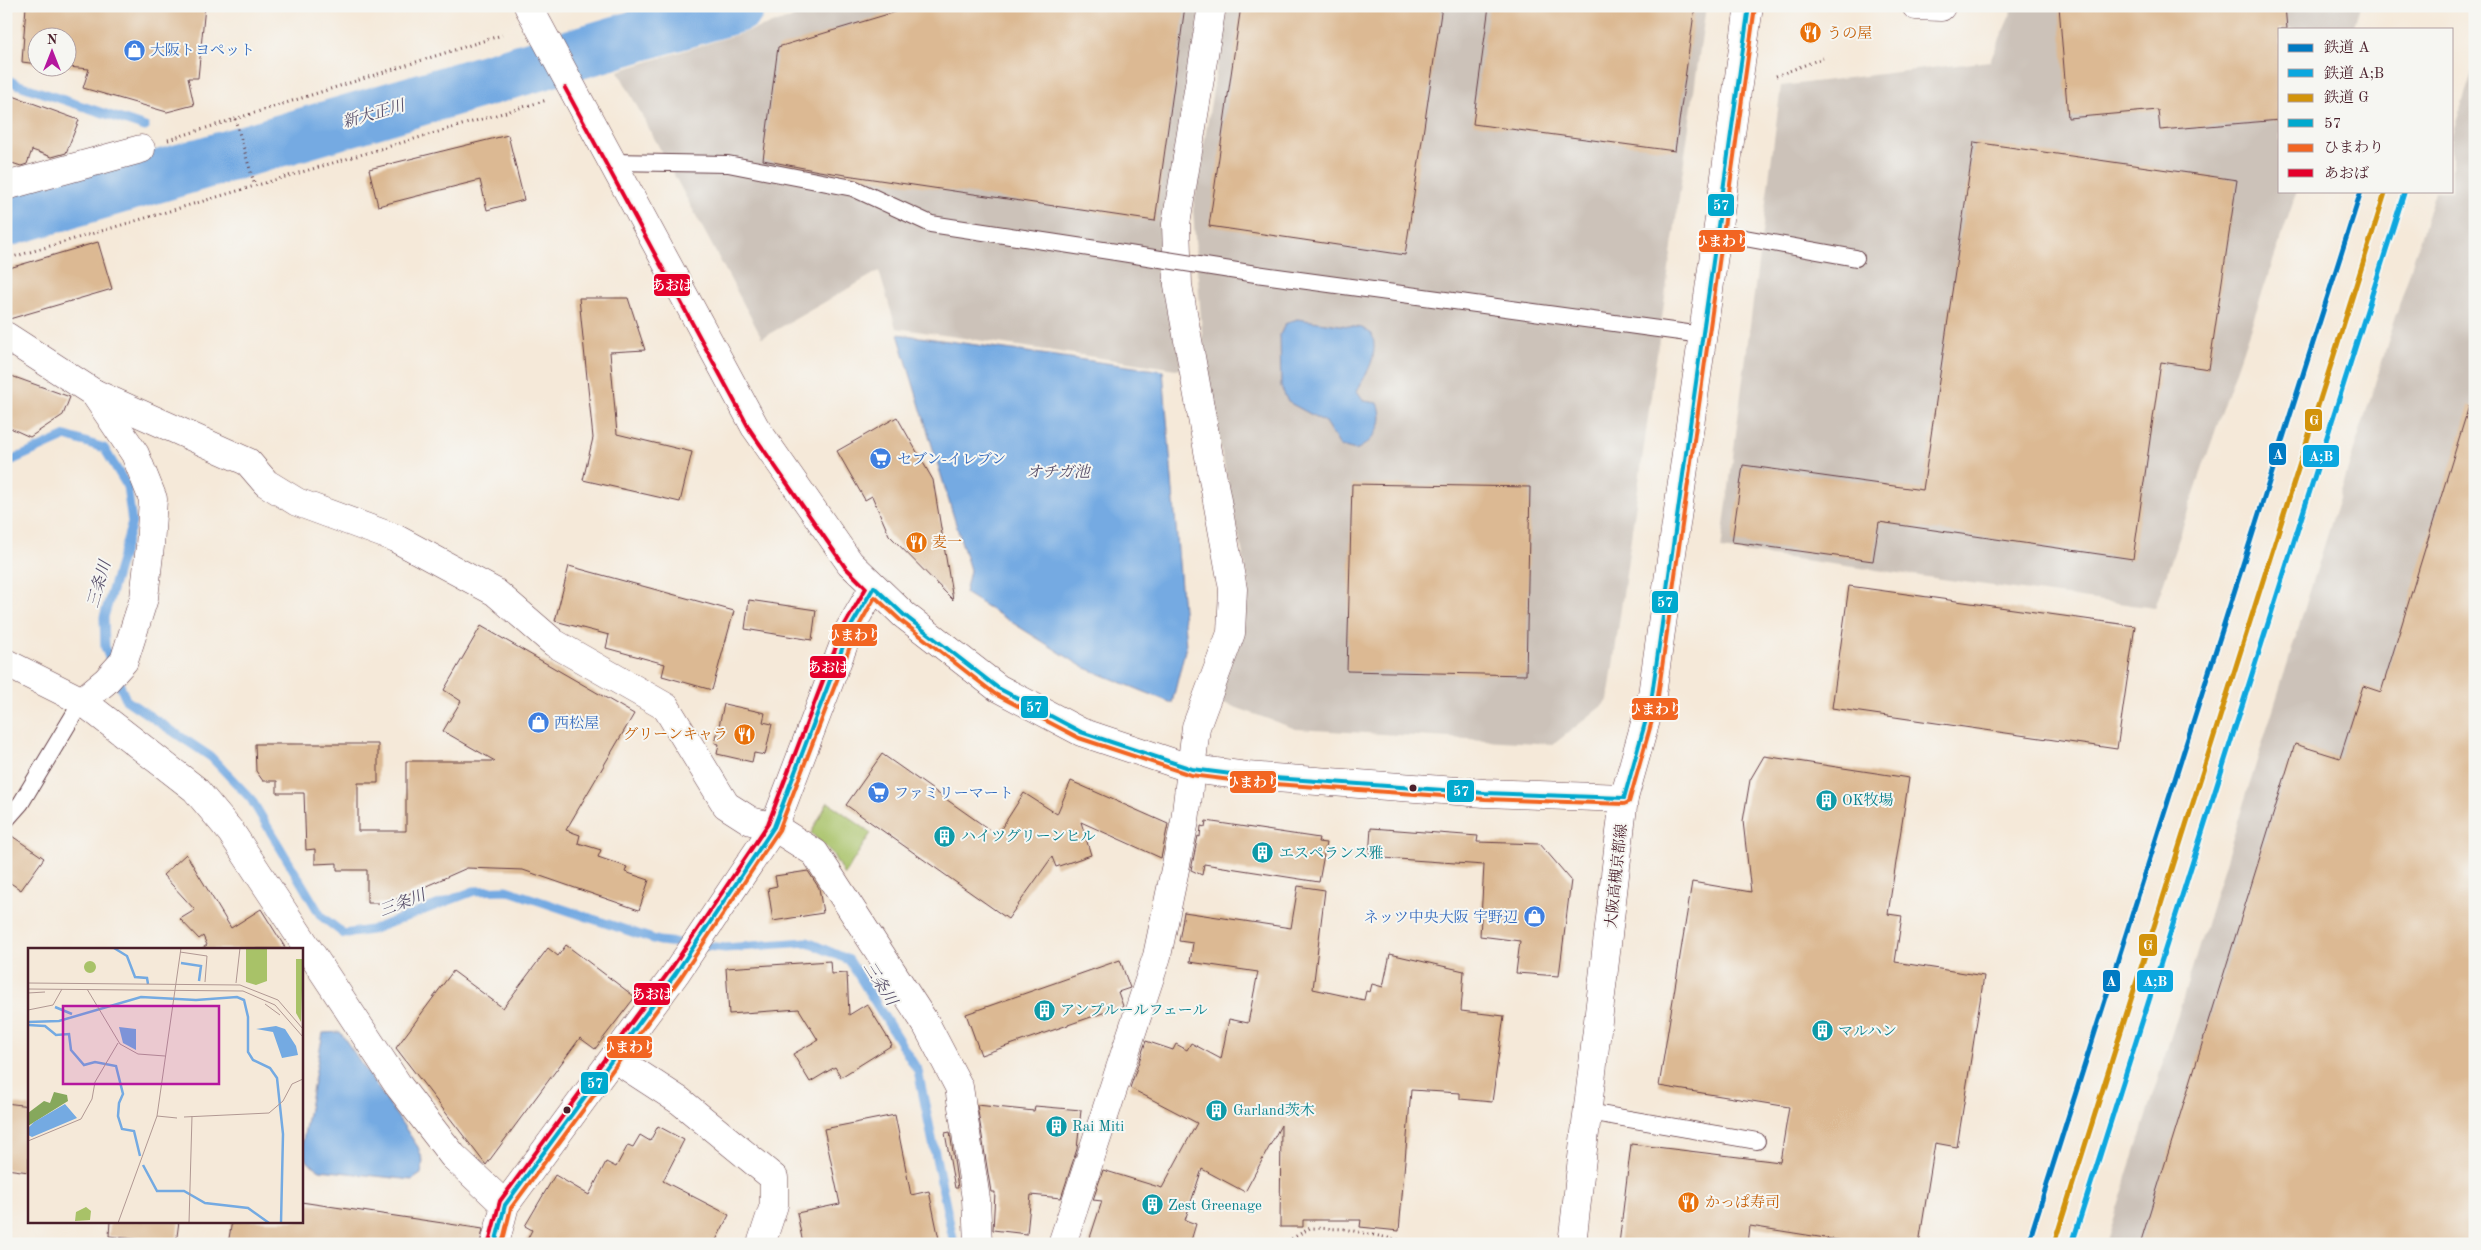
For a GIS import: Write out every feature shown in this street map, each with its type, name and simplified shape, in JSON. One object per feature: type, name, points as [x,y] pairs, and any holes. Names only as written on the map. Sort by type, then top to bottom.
[{"type":"street","points":[[528,6],[755,427],[850,563],[904,615],[998,688],[1081,732],[1192,769],[1247,776],[1485,792],[1624,798]]},
{"type":"street","points":[[1062,1244],[1157,956],[1184,821],[1196,727],[1231,633],[1233,589],[1178,285],[1176,224],[1212,6]]},
{"type":"street","name":"大阪高槻京都線","points":[[1572,1244],[1624,798],[1651,702],[1750,6]]},
{"type":"street","points":[[6,186],[141,149]]},
{"type":"street","points":[[6,336],[94,393],[248,462],[266,483],[297,502],[395,538],[495,592],[554,643],[666,707],[726,805],[751,821],[774,828],[815,853],[926,1024],[959,1087],[976,1199],[978,1244]]},
{"type":"street","points":[[82,701],[106,681],[124,661],[144,598],[153,499],[135,454],[94,393]]},
{"type":"street","points":[[495,1244],[505,1205],[706,932],[774,828],[850,628],[874,587]]},
{"type":"street","points":[[7,666],[82,701],[195,789],[225,825],[398,1086],[453,1156],[505,1205]]},
{"type":"street","points":[[614,1058],[680,1100],[774,1178],[774,1205],[761,1244]]},
{"type":"lane","points":[[612,162],[728,164],[853,188],[931,224],[1256,274],[1702,335]]},
{"type":"lane","points":[[1717,233],[1856,258]]},
{"type":"lane","points":[[6,820],[21,803],[82,701]]},
{"type":"lane","points":[[1588,1112],[1757,1141]]},
{"type":"path","points":[[141,149],[502,35]]},
{"type":"path","points":[[1776,76],[1823,58]]},
{"type":"path","points":[[6,259],[255,186],[572,89]]},
{"type":"path","points":[[235,119],[255,186]]},
{"type":"path","points":[[1283,1244],[1310,1228],[1344,1229],[1418,1244]]},
{"type":"path","points":[[1523,1244],[1539,1243]]},
{"type":"shaded area","points":[[830,6],[1202,6],[1166,207],[1183,370],[896,328],[879,271],[762,338],[618,71]]},
{"type":"shaded area","points":[[1227,6],[1706,6],[1608,701],[1554,744],[1296,729],[1215,700],[1241,638],[1249,584],[1205,374],[1193,210]]},
{"type":"shaded area","points":[[2014,6],[2360,6],[2353,28],[2278,28],[2278,192],[2297,192],[2155,608],[1721,549],[1781,86],[1990,61]]},
{"type":"shaded area","points":[[2475,63],[2475,1244],[2106,1244],[2435,192],[2454,192],[2454,129]]},
{"type":"green space","points":[[828,802],[871,833],[844,875],[832,853],[811,833]]},
{"type":"water","points":[[1297,319],[1362,328],[1372,334],[1374,342],[1373,357],[1357,391],[1364,401],[1378,403],[1381,418],[1380,425],[1373,437],[1356,450],[1340,446],[1325,422],[1288,402],[1281,387],[1280,335],[1285,324]]},
{"type":"water","name":"オチガ池","points":[[898,334],[1163,371],[1186,646],[1172,703],[1083,667],[965,593],[970,570]]},
{"type":"water","points":[[340,1032],[418,1147],[423,1161],[421,1174],[412,1180],[320,1170],[309,1163],[302,1152],[323,1033]]},
{"type":"building","name":"大阪トヨペット","points":[[26,6],[205,6],[198,78],[188,78],[194,105],[167,112],[83,88],[89,69],[78,68],[78,28],[28,28],[28,63],[22,62]]},
{"type":"building","points":[[915,6],[1185,6],[1155,221],[819,171],[763,160],[778,47]]},
{"type":"building","points":[[1241,6],[1442,6],[1405,255],[1209,226]]},
{"type":"building","points":[[1489,6],[1695,6],[1675,151],[1473,124]]},
{"type":"building","points":[[2059,6],[2285,6],[2287,28],[2278,28],[2278,120],[2160,130],[2158,110],[2068,118]]},
{"type":"building","points":[[13,96],[79,120],[66,153],[52,157],[32,150],[27,164],[21,166],[6,161],[6,114]]},
{"type":"building","points":[[508,135],[524,200],[487,210],[480,180],[378,206],[369,169]]},
{"type":"building","points":[[1974,142],[2237,180],[2209,369],[2161,362],[2133,559],[1879,522],[1873,561],[1732,542],[1743,465],[1923,490]]},
{"type":"building","points":[[98,242],[112,289],[6,320],[6,269]]},
{"type":"building","points":[[579,298],[628,298],[645,350],[610,352],[617,434],[692,452],[680,502],[583,480],[593,438]]},
{"type":"building","points":[[6,374],[70,397],[63,415],[30,437],[6,426]]},
{"type":"building","points":[[2469,406],[2475,406],[2475,1244],[2140,1244],[2295,744],[2340,758],[2363,686],[2381,692]]},
{"type":"building","points":[[897,417],[933,480],[953,600],[889,535],[872,496],[865,500],[837,451]]},
{"type":"building","points":[[1352,484],[1530,487],[1526,675],[1347,671]]},
{"type":"building","points":[[569,566],[734,611],[712,690],[662,676],[665,664],[606,648],[609,635],[555,621]]},
{"type":"building","points":[[1849,586],[2135,626],[2117,749],[1832,708]]},
{"type":"building","points":[[749,600],[816,610],[812,640],[745,629]]},
{"type":"building","points":[[481,626],[634,714],[566,830],[580,835],[578,843],[601,850],[598,857],[627,867],[625,872],[649,880],[639,910],[523,870],[467,868],[388,903],[367,903],[367,870],[337,870],[337,863],[315,864],[315,849],[306,850],[304,793],[277,793],[277,781],[263,781],[256,771],[255,744],[378,744],[378,783],[358,783],[358,831],[406,831],[406,761],[495,761],[443,731],[461,701],[444,690]]},
{"type":"building","name":"グリーンキャラ","points":[[724,704],[765,713],[763,722],[772,724],[765,755],[754,753],[752,762],[717,754],[719,744],[715,743]]},
{"type":"building","name":"ハイツグリーンヒル","points":[[882,754],[997,835],[1024,793],[1057,814],[1071,781],[1168,824],[1161,858],[1081,822],[1091,855],[1056,867],[1052,857],[1008,919],[846,805]]},
{"type":"building","name":"マルハン","points":[[1764,756],[1909,778],[1888,914],[1902,916],[1895,962],[1984,976],[1957,1147],[1935,1143],[1919,1244],[1863,1244],[1750,1226],[1748,1244],[1619,1244],[1631,1144],[1780,1162],[1789,1107],[1659,1086],[1692,882],[1751,892],[1743,821],[1750,780]]},
{"type":"building","name":"エスペランス雅","points":[[1206,821],[1319,838],[1318,842],[1326,843],[1319,882],[1204,864],[1202,875],[1191,870],[1201,826],[1205,827]]},
{"type":"building","name":"ネッツ中央大阪 宇野辺","points":[[1371,828],[1478,836],[1477,842],[1540,844],[1571,880],[1559,976],[1516,973],[1520,941],[1480,936],[1484,865],[1369,857]]},
{"type":"building","points":[[6,832],[44,858],[21,890],[6,880]]},
{"type":"building","points":[[186,854],[231,928],[261,909],[285,948],[202,948],[207,945],[203,936],[199,939],[180,919],[195,910],[163,875]]},
{"type":"building","points":[[808,871],[819,888],[823,913],[773,921],[768,888],[777,886],[775,876]]},
{"type":"building","points":[[1298,886],[1325,890],[1313,989],[1364,1000],[1366,991],[1370,992],[1372,984],[1383,987],[1390,954],[1464,971],[1461,1011],[1504,1016],[1492,1102],[1460,1099],[1460,1093],[1411,1090],[1399,1231],[1360,1227],[1361,1220],[1303,1220],[1303,1227],[1280,1227],[1281,1125],[1245,1192],[1202,1169],[1185,1220],[1196,1224],[1190,1244],[1088,1244],[1102,1201],[1093,1200],[1103,1170],[1162,1188],[1197,1123],[1130,1088],[1146,1041],[1173,1050],[1176,1044],[1187,1050],[1191,1043],[1221,1059],[1229,1019],[1248,1023],[1258,972],[1190,962],[1193,943],[1179,941],[1184,912],[1291,928]]},
{"type":"building","points":[[566,945],[635,997],[595,1049],[580,1038],[486,1165],[396,1048],[453,971],[503,1008],[548,948],[558,956]]},
{"type":"building","name":"アンプルールフェール","points":[[1120,960],[1130,988],[1118,992],[1123,1006],[981,1055],[966,1014]]},
{"type":"building","points":[[830,961],[831,974],[847,973],[849,1015],[867,1004],[892,1045],[841,1077],[835,1067],[810,1082],[793,1054],[818,1040],[799,1009],[729,1014],[726,968]]},
{"type":"building","points":[[6,1103],[28,1106],[28,1172],[6,1169]]},
{"type":"building","points":[[977,1105],[1034,1111],[1035,1106],[1081,1110],[1077,1149],[1061,1198],[1031,1195],[1027,1234],[993,1230],[995,1192],[991,1192]]},
{"type":"building","points":[[895,1115],[911,1195],[929,1191],[940,1244],[803,1244],[797,1213],[840,1204],[824,1129]]},
{"type":"building","points":[[658,1126],[684,1140],[663,1181],[729,1215],[714,1244],[525,1244],[532,1230],[525,1226],[555,1175],[589,1195],[606,1162],[616,1167],[628,1145],[633,1147],[640,1135],[650,1141]]},
{"type":"building","points":[[950,1132],[958,1188],[955,1188],[945,1133]]},
{"type":"building","points":[[302,1202],[483,1229],[480,1244],[228,1244],[232,1222],[302,1222]]},
{"type":"building","points":[[110,1222],[179,1222],[176,1244],[109,1236]]},
{"type":"waterway","name":"新大正川","points":[[6,221],[739,6]]},
{"type":"waterway","points":[[6,78],[16,84],[145,127]]},
{"type":"waterway","points":[[192,144],[222,158]]},
{"type":"waterway","name":"三条川","points":[[6,463],[66,436],[104,448],[127,486],[132,523],[104,617],[105,647],[126,700],[211,757],[251,799],[321,916],[344,934],[371,930],[474,891],[506,890],[659,941],[725,948],[807,942],[849,960],[918,1071],[954,1244]]},
{"type":"rail line","name":"A","points":[[2028,1244],[2361,192]]},
{"type":"rail line","name":"G","points":[[2054,1244],[2385,193]]},
{"type":"rail line","name":"A;B","points":[[2072,1244],[2404,193]]},
{"type":"transit line","name":"57","points":[[1624,798],[1651,702],[1749,6]]},
{"type":"transit line","name":"ひまわり","points":[[502,1244],[511,1208],[681,977],[779,830],[856,631],[875,597],[900,620],[995,694],[1079,738],[1191,775],[1247,782],[1485,799],[1624,804],[1629,802],[1657,703],[1755,7]]},
{"type":"transit line","name":"あおば","points":[[489,1242],[500,1201],[671,969],[768,824],[844,626],[866,588],[845,567],[750,430],[565,88]]},
{"type":"transit line","name":"57","points":[[874,587],[904,615],[998,688],[1081,732],[1192,769],[1247,776],[1485,793],[1624,798]]},
{"type":"transit line","name":"57","points":[[495,1244],[505,1205],[676,973],[774,827],[850,628],[874,587]]},
{"type":"place","name":"うの屋","points":[[1811,33]]},
{"type":"place","name":"大阪トヨペット","points":[[134,50]]},
{"type":"place","name":"セブン-イレブン","points":[[881,459]]},
{"type":"place","name":"麦一","points":[[916,542]]},
{"type":"place","name":"西松屋","points":[[538,723]]},
{"type":"place","name":"グリーンキャラ","points":[[744,734]]},
{"type":"place","name":"ファミリーマート","points":[[878,793]]},
{"type":"place","name":"OK牧場","points":[[1826,800]]},
{"type":"place","name":"ハイツグリーンヒル","points":[[945,836]]},
{"type":"place","name":"エスペランス雅","points":[[1263,853]]},
{"type":"place","name":"ネッツ中央大阪 宇野辺","points":[[1534,917]]},
{"type":"place","name":"アンプルールフェール","points":[[1044,1010]]},
{"type":"place","name":"マルハン","points":[[1822,1031]]},
{"type":"place","name":"Garland茨木","points":[[1217,1110]]},
{"type":"place","name":"Rai Miti","points":[[1056,1126]]},
{"type":"place","name":"かっぱ寿司","points":[[1689,1202]]},
{"type":"place","name":"Zest Greenage","points":[[1152,1205]]}]
